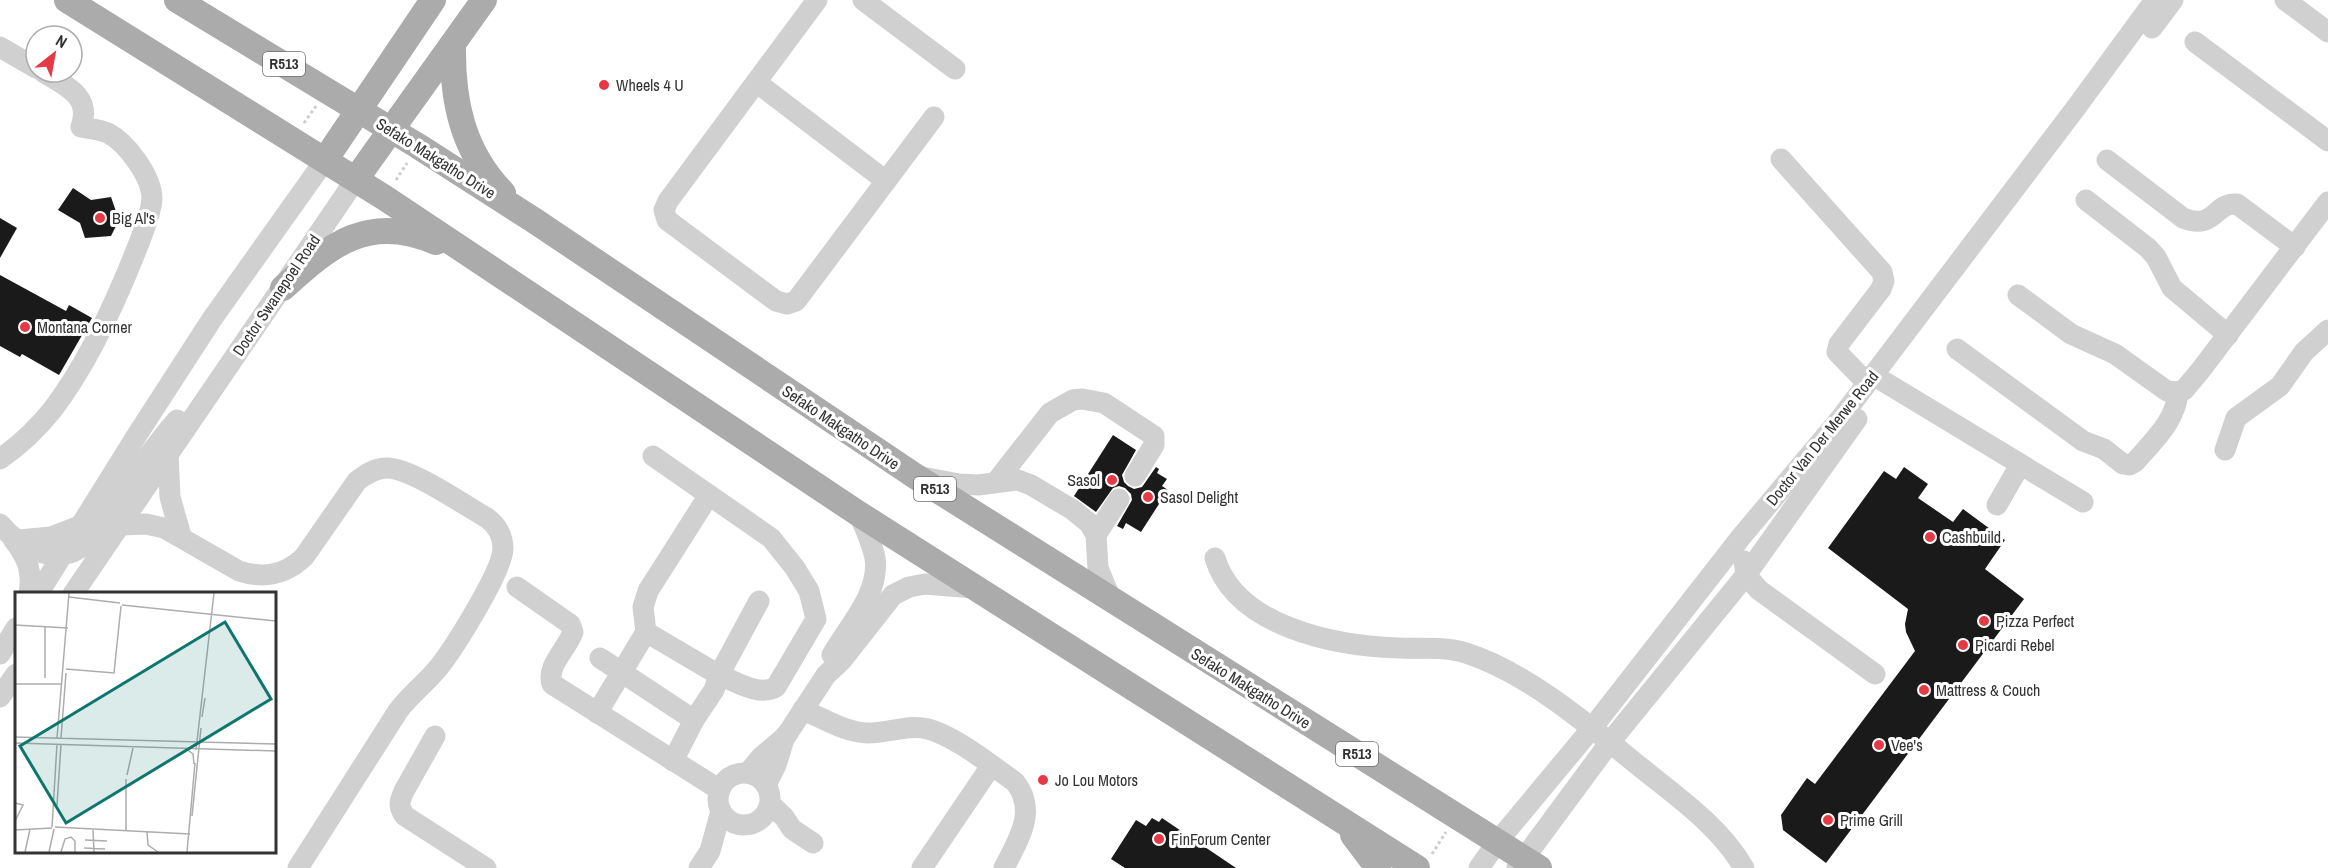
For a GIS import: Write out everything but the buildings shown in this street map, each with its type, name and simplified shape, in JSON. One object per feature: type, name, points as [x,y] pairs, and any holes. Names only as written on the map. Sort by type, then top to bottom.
[{"type":"main road","points":[[67,0],[356,179],[974,588],[1338,818],[1423,864]]},
{"type":"main road","name":"Sefako Makgatho Drive","points":[[177,0],[418,146],[535,221],[915,476],[1112,602],[1498,841],[1527,865]]},
{"type":"main road","points":[[325,160],[433,0]]},
{"type":"main road","name":"Doctor Swanepoel Road","points":[[356,179],[484,0]]},
{"type":"main road","points":[[453,44],[453,74],[457,108],[472,151],[492,182],[535,221]]},
{"type":"main road","points":[[283,288],[335,245],[353,236],[378,230],[417,234],[493,269]]},
{"type":"main road","points":[[1338,818],[1378,868]]},
{"type":"street","points":[[818,0],[674,192],[663,210],[667,220],[776,301],[787,304],[796,301],[934,117]]},
{"type":"street","points":[[863,0],[955,69]]},
{"type":"street","name":"Doctor Van Der Merwe Road","points":[[1527,865],[1610,742],[1746,575],[1875,380],[2155,0]]},
{"type":"street","name":"Doctor Van Der Merwe Road","points":[[1479,868],[1498,841],[1592,728],[1741,537],[1875,380],[2174,0]]},
{"type":"street","points":[[2285,0],[2328,32]]},
{"type":"street","points":[[2195,42],[2328,141]]},
{"type":"street","points":[[0,47],[24,61]]},
{"type":"street","points":[[756,82],[886,181]]},
{"type":"street","points":[[0,459],[34,430],[75,378],[128,271],[147,222],[152,201],[151,188],[144,171],[126,149],[109,134],[81,127],[85,114],[82,104],[76,94],[61,84]]},
{"type":"street","points":[[1781,159],[1882,272],[1884,280],[1881,289],[1839,344],[1837,352],[1875,380],[2083,502]]},
{"type":"street","points":[[39,592],[212,319],[325,160]]},
{"type":"street","points":[[2107,160],[2183,219],[2193,223],[2204,222],[2226,205],[2237,204],[2295,247]]},
{"type":"street","name":"Doctor Swanepoel Road","points":[[74,592],[356,179]]},
{"type":"street","points":[[2086,200],[2148,248],[2156,257],[2172,288],[2228,335]]},
{"type":"street","points":[[2018,295],[2071,334],[2115,354],[2167,391],[2178,392],[2192,381],[2328,202]]},
{"type":"street","points":[[2225,450],[2236,418],[2280,386],[2304,352],[2328,330]]},
{"type":"street","points":[[1957,349],[2083,441],[2104,448],[2123,464],[2129,465],[2135,462],[2168,422],[2177,406],[2178,392]]},
{"type":"street","points":[[8,533],[26,546],[61,556],[79,549],[92,537],[163,436],[230,362]]},
{"type":"street","points":[[996,482],[1050,413],[1064,403],[1082,399],[1104,403],[1154,436],[1154,445],[1135,476]]},
{"type":"street","points":[[168,454],[170,497],[181,536]]},
{"type":"street","points":[[646,632],[719,675],[758,690],[769,691],[776,687],[816,619],[809,591],[795,568],[771,538],[653,456]]},
{"type":"street","points":[[1997,505],[2020,465]]},
{"type":"street","points":[[121,525],[155,525],[181,536],[239,571],[249,574],[281,574],[295,566],[304,557],[357,481],[368,473],[389,468],[412,475],[495,524],[501,537],[503,550],[499,565],[466,624],[443,661],[409,696],[398,711],[298,868]]},
{"type":"street","points":[[915,476],[959,484],[1012,480],[1031,485],[1079,514],[1089,523],[1096,535],[1098,568],[1112,602]]},
{"type":"street","points":[[597,713],[646,632],[643,607],[648,591],[709,495]]},
{"type":"street","points":[[1096,535],[1119,499]]},
{"type":"street","points":[[826,675],[833,654],[871,591],[875,575],[873,552],[859,514]]},
{"type":"street","points":[[8,533],[51,537],[82,525]]},
{"type":"street","points":[[8,533],[23,553],[31,570],[29,592]]},
{"type":"street","points":[[1741,537],[1746,575],[1759,590],[1875,674]]},
{"type":"street","points":[[1215,558],[1219,571],[1238,597],[1294,629],[1317,638],[1347,645],[1439,648],[1465,652],[1493,664],[1550,697],[1610,742],[1704,819],[1734,850],[1744,868]]},
{"type":"street","points":[[704,860],[760,808],[786,736],[826,675],[842,660],[884,604],[897,591],[914,585],[974,588]]},
{"type":"street","points":[[517,587],[570,624],[573,632],[570,642],[551,669],[552,684],[673,761],[720,800],[730,821],[760,808],[784,817],[792,829],[813,843]]},
{"type":"street","points":[[673,761],[694,720],[714,690],[719,675],[759,601]]},
{"type":"street","points":[[0,654],[15,630]]},
{"type":"street","points":[[600,658],[694,720]]},
{"type":"street","points":[[0,697],[15,675]]},
{"type":"street","points":[[803,710],[841,726],[867,733],[926,728],[941,733],[1015,782],[1024,793],[1026,813],[1022,832],[1004,868]]},
{"type":"street","points":[[435,736],[399,801],[399,808],[405,816],[486,868]]},
{"type":"street","points":[[748,773],[761,757],[786,736]]},
{"type":"street","points":[[922,868],[991,766]]},
{"type":"street","points":[[704,860],[728,779],[741,773],[758,777],[760,808]]},
{"type":"path","points":[[292,140],[327,90]]},
{"type":"path","points":[[385,198],[418,146]]},
{"type":"path","points":[[1423,864],[1458,816]]},
{"type":"place","name":"Wheels 4 U","points":[[604,85]]},
{"type":"place","name":"Big Al's","points":[[100,218]]},
{"type":"place","name":"Montana Corner","points":[[25,327]]},
{"type":"place","name":"Sasol","points":[[1112,480]]},
{"type":"place","name":"Sasol Delight","points":[[1148,497]]},
{"type":"place","name":"Cashbuild","points":[[1930,537]]},
{"type":"place","name":"Pizza Perfect","points":[[1984,621]]},
{"type":"place","name":"Picardi Rebel","points":[[1963,645]]},
{"type":"place","name":"Mattress & Couch","points":[[1924,690]]},
{"type":"place","name":"Vee's","points":[[1879,745]]},
{"type":"place","name":"Jo Lou Motors","points":[[1043,780]]},
{"type":"place","name":"Prime Grill","points":[[1828,820]]},
{"type":"place","name":"FinForum Center","points":[[1159,839]]}]
